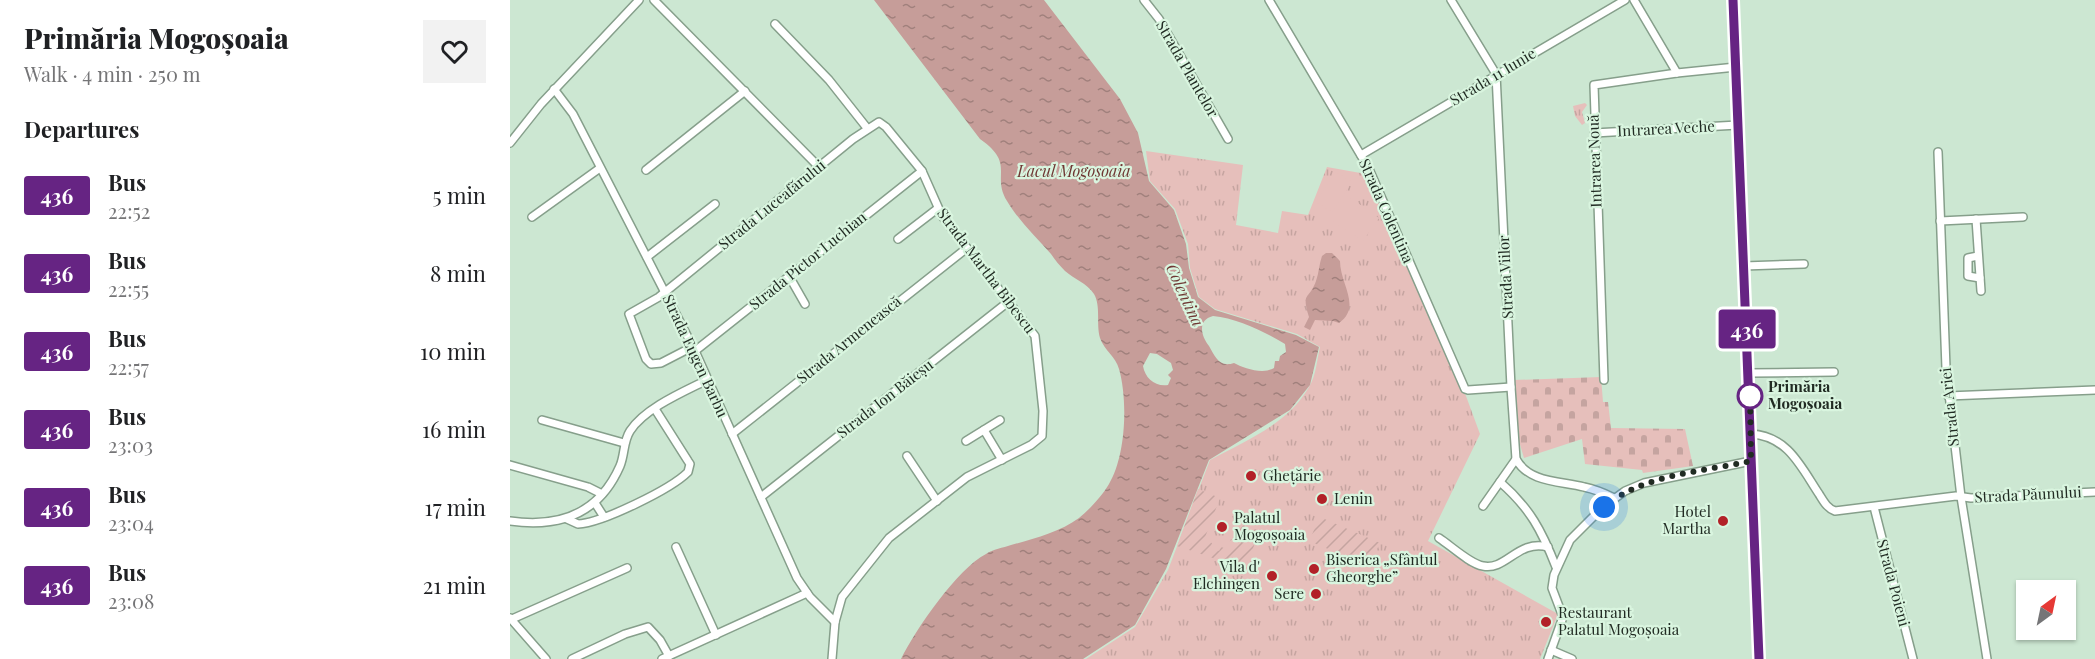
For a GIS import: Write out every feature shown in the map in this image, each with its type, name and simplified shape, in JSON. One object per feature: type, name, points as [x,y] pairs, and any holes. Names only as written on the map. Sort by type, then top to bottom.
[{"type":"main road","points":[[1733,0],[1759,659]]},
{"type":"street","points":[[510,142],[554,89],[639,0]]},
{"type":"street","points":[[654,0],[819,167]]},
{"type":"street","name":"Strada Plantelor","points":[[1144,0],[1159,19],[1228,139]]},
{"type":"street","name":"Strada Colentina","points":[[1269,0],[1361,155],[1465,389],[1511,387]]},
{"type":"street","name":"Strada Viilor","points":[[1451,0],[1496,74],[1516,459]]},
{"type":"street","name":"Strada 11 Iunie","points":[[1361,155],[1625,0]]},
{"type":"street","points":[[1634,0],[1677,73]]},
{"type":"street","points":[[775,24],[829,80],[867,128]]},
{"type":"street","name":"Intrarea Nouă","points":[[1604,380],[1594,85],[1736,67]]},
{"type":"street","name":"Strada Eugen Barbu","points":[[554,89],[573,114],[694,349],[797,578],[807,594],[835,622]]},
{"type":"street","points":[[646,170],[745,91]]},
{"type":"street","name":"Strada Luceafărului","points":[[694,349],[654,364],[646,359],[629,314],[665,292],[867,128],[875,123],[881,123]]},
{"type":"street","name":"Strada Martha Bibescu","points":[[832,659],[835,622],[842,597],[889,538],[967,477],[1037,441],[1042,436],[1043,429],[1035,336],[937,209],[922,171],[881,123]]},
{"type":"street","name":"Intrarea Veche","points":[[1594,133],[1738,125]]},
{"type":"street","name":"Strada Ariei","points":[[1938,152],[1948,396],[1986,659]]},
{"type":"street","points":[[532,217],[600,168]]},
{"type":"street","name":"Strada Pictor Luchian","points":[[694,349],[922,171]]},
{"type":"street","points":[[647,257],[716,204]]},
{"type":"street","points":[[898,239],[937,209]]},
{"type":"street","points":[[1940,221],[2023,217]]},
{"type":"street","points":[[1976,219],[1981,291]]},
{"type":"street","name":"Strada Armenească","points":[[732,434],[967,248]]},
{"type":"street","points":[[1978,256],[1968,258],[1968,276],[1980,278]]},
{"type":"street","points":[[1744,266],[1804,264]]},
{"type":"street","points":[[789,276],[805,304]]},
{"type":"street","name":"Strada Ion Băieșu","points":[[761,497],[1008,302]]},
{"type":"street","points":[[1749,373],[1834,372]]},
{"type":"street","points":[[510,521],[536,524],[567,519],[595,502],[612,482],[621,463],[624,443],[635,425],[655,409],[707,380]]},
{"type":"street","points":[[1948,396],[2095,390]]},
{"type":"street","points":[[567,519],[578,524],[604,517],[670,486],[688,472],[690,468],[688,460],[655,409]]},
{"type":"street","points":[[542,420],[624,443]]},
{"type":"street","points":[[966,441],[1000,420]]},
{"type":"street","points":[[984,430],[1002,460]]},
{"type":"street","points":[[1751,434],[1775,439],[1790,452],[1829,509],[1839,511],[1961,497]]},
{"type":"street","points":[[908,456],[937,501]]},
{"type":"street","points":[[1483,506],[1516,459],[1523,469],[1542,478],[1584,487],[1614,498]]},
{"type":"street","points":[[1548,659],[1563,617],[1552,588],[1552,578],[1564,549],[1573,536],[1614,498],[1644,483],[1751,461]]},
{"type":"street","points":[[510,465],[588,487],[602,494]]},
{"type":"street","points":[[1500,482],[1528,509],[1556,567]]},
{"type":"street","name":"Strada Păunului","points":[[1961,497],[2095,492]]},
{"type":"street","points":[[595,502],[604,517]]},
{"type":"street","name":"Strada Poieni","points":[[1874,507],[1913,659]]},
{"type":"street","points":[[1439,538],[1477,564],[1487,567],[1504,561],[1527,547],[1534,545],[1548,547]]},
{"type":"street","points":[[676,548],[716,635]]},
{"type":"street","points":[[546,659],[511,618],[627,568]]},
{"type":"street","points":[[572,659],[626,634],[648,627],[660,640],[665,657],[807,594]]},
{"type":"street","points":[[1551,650],[1572,659]]},
{"type":"street","points":[[679,651],[683,659]]},
{"type":"green space","points":[[1585,103],[1587,105],[1582,112],[1585,123],[1582,125],[1575,116],[1573,106]]},
{"type":"green space","points":[[1146,151],[1243,165],[1236,225],[1278,233],[1282,211],[1308,215],[1327,167],[1366,174],[1466,396],[1480,434],[1428,541],[1558,614],[1540,659],[1086,659],[1135,627],[1168,570],[1210,460],[1265,430],[1290,411],[1311,383],[1320,347],[1297,334],[1215,309],[1199,297],[1190,268],[1188,244],[1175,209],[1150,181]]},
{"type":"green space","points":[[1336,172],[1352,182],[1332,212],[1316,202]]},
{"type":"green space","points":[[1348,196],[1379,218],[1363,241],[1331,220]]},
{"type":"green space","points":[[1601,377],[1603,402],[1608,402],[1611,428],[1685,429],[1693,466],[1643,473],[1642,470],[1585,464],[1582,439],[1524,458],[1519,441],[1514,380]]},
{"type":"green space","points":[[1198,489],[1220,498],[1204,540],[1212,543],[1211,547],[1219,551],[1221,547],[1227,549],[1231,539],[1237,541],[1240,535],[1234,532],[1237,523],[1259,531],[1246,569],[1177,546]]},
{"type":"green space","points":[[1320,517],[1380,543],[1369,566],[1309,541]]},
{"type":"water","name":"Lacul Mogoșoaia","points":[[874,0],[1044,0],[1120,99],[1138,133],[1149,181],[1174,210],[1186,244],[1189,268],[1198,297],[1215,310],[1296,335],[1319,347],[1310,385],[1290,410],[1209,460],[1166,569],[1135,625],[1083,659],[901,659],[938,601],[975,562],[992,551],[1055,531],[1087,511],[1109,484],[1115,472],[1122,443],[1124,396],[1122,382],[1113,357],[1100,338],[1094,294],[1065,271],[1016,215],[1003,192],[1000,163],[997,156],[980,139]],"holes":[[[1213,316],[1260,330],[1285,344],[1286,352],[1280,356],[1279,361],[1275,361],[1274,368],[1264,371],[1248,369],[1234,363],[1225,364],[1213,354],[1203,333],[1204,321]],[[1150,353],[1157,354],[1171,363],[1173,370],[1168,375],[1171,378],[1168,385],[1159,385],[1151,381],[1146,374],[1143,366]]]},
{"type":"water","points":[[1332,253],[1340,261],[1349,310],[1346,317],[1339,323],[1315,320],[1310,330],[1304,327],[1309,317],[1306,299],[1316,281],[1322,256]]},
{"type":"bus line","name":"436","points":[[1733,0],[1759,659]]},
{"type":"place","name":"Primăria Mogoșoaia","points":[[1750,396]]},
{"type":"place","name":"Ghețărie","points":[[1251,476]]},
{"type":"place","name":"Lenin","points":[[1322,499]]},
{"type":"place","name":"Hotel Martha","points":[[1723,521]]},
{"type":"place","name":"Palatul Mogoșoaia","points":[[1222,527]]},
{"type":"place","name":"Biserica „Sfântul Gheorghe”","points":[[1314,569]]},
{"type":"place","name":"Vila d' Elchingen","points":[[1272,576]]},
{"type":"place","name":"Sere","points":[[1316,594]]},
{"type":"place","name":"Restaurant Palatul Mogoșoaia","points":[[1546,622]]},
{"type":"route","points":[[1604,507],[1625,491],[1644,483],[1751,461],[1750,391],[1750,396]]},
{"type":"water label","name":"Colentina","points":[[1185,295]]}]
